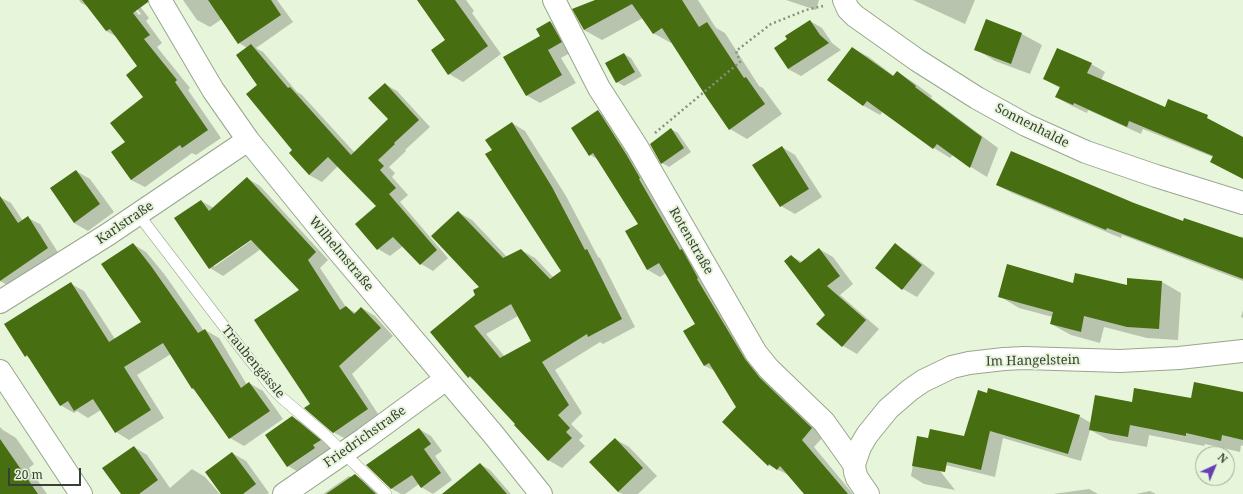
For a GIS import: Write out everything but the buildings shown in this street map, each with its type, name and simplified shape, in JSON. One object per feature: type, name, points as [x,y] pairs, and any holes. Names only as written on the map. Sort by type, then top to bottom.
[{"type":"street","name":"Wilhelmstraße","points":[[160,0],[213,90],[248,140],[335,247],[541,494]]},
{"type":"street","name":"Rotenstraße","points":[[554,0],[599,88],[637,147],[756,353],[769,369],[824,422],[854,464]]},
{"type":"street","name":"Sonnenhalde","points":[[845,1],[848,9],[855,16],[917,60],[977,98],[1026,125],[1086,152],[1243,203]]},
{"type":"street","name":"Karlstraße","points":[[0,302],[138,214],[248,140]]},
{"type":"street","name":"Im Hangelstein","points":[[854,464],[860,447],[867,435],[899,399],[923,380],[952,367],[981,361],[1004,359],[1127,360],[1185,357],[1243,351]]},
{"type":"street","points":[[0,371],[81,494]]},
{"type":"street","name":"Friedrichstraße","points":[[284,494],[344,453],[446,379]]},
{"type":"street","points":[[854,464],[857,478],[868,494]]},
{"type":"lane","name":"Traubengässle","points":[[138,214],[274,390],[344,453],[386,494]]},
{"type":"path","points":[[637,147],[740,62],[736,51],[771,24],[806,10],[845,1]]}]
